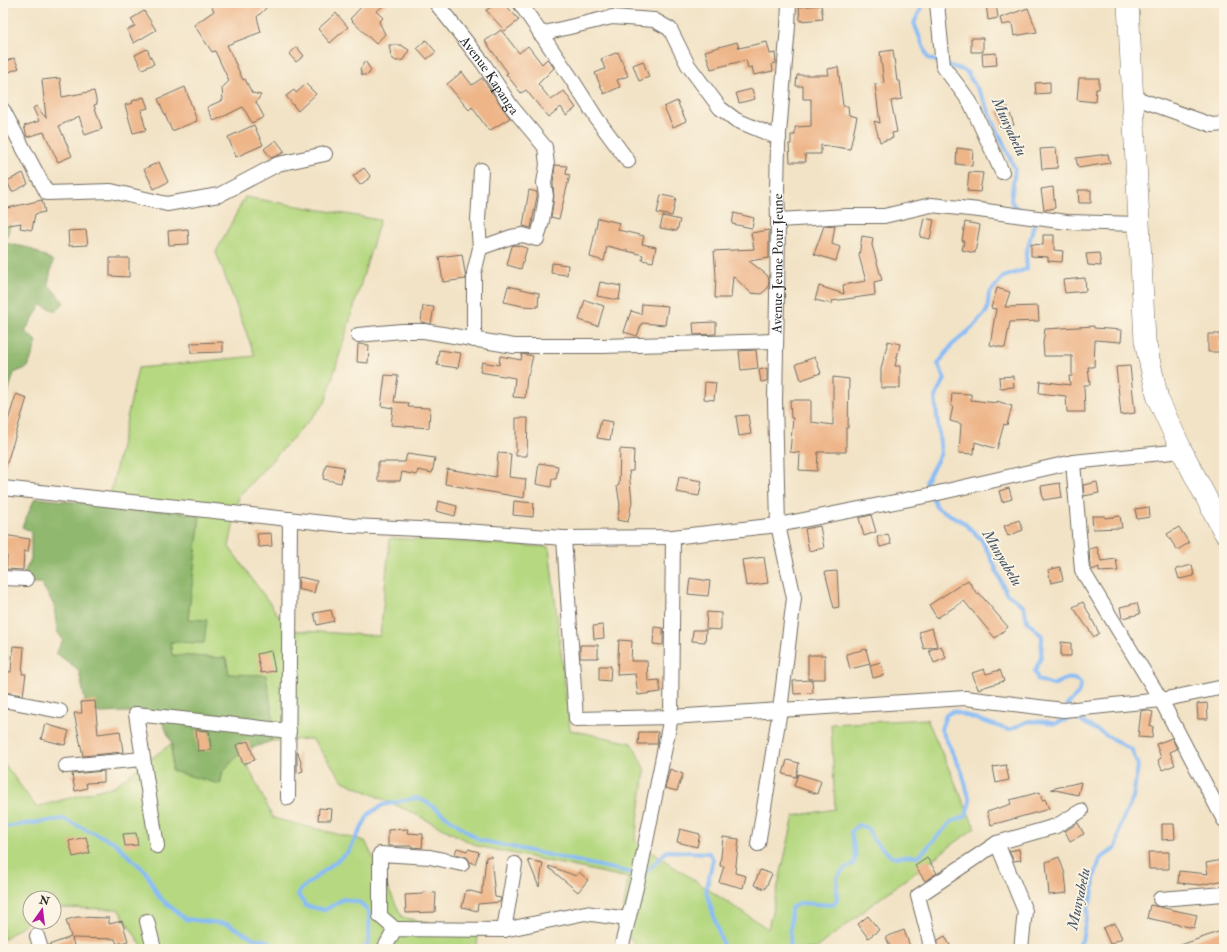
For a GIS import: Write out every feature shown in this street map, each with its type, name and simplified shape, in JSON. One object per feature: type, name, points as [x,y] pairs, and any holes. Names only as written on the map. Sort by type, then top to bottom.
[{"type":"highway","points":[[1128,3],[1146,341],[1158,399],[1182,451],[1224,532]]},
{"type":"street","name":"Avenue Kapanga","points":[[436,3],[483,62],[511,106],[545,147],[547,165],[544,183],[546,196],[542,221],[537,239],[523,235],[511,237],[480,248]]},
{"type":"street","points":[[520,3],[571,78],[596,119],[628,161]]},
{"type":"street","name":"Avenue Jeune Pour Jeune","points":[[758,844],[780,710],[794,598],[778,525],[774,400],[778,220],[778,138],[789,3]]},
{"type":"street","points":[[937,3],[943,66],[970,102],[1002,172]]},
{"type":"street","points":[[540,34],[612,17],[654,20],[670,28],[688,65],[720,108],[736,120],[778,138]]},
{"type":"street","points":[[1133,97],[1212,125],[1224,124]]},
{"type":"street","points":[[3,110],[47,193],[111,191],[167,204],[219,195],[278,164],[325,154]]},
{"type":"street","points":[[474,340],[474,273],[480,248],[478,220],[481,170]]},
{"type":"street","points":[[778,220],[847,216],[884,216],[931,205],[1066,222],[1139,224]]},
{"type":"street","points":[[358,335],[402,331],[424,331],[514,346],[602,346],[776,342]]},
{"type":"street","points":[[3,488],[352,526],[464,531],[564,538],[673,537],[778,525],[925,496],[1073,462],[1182,451]]},
{"type":"street","points":[[1073,462],[1082,570],[1161,700],[1224,820]]},
{"type":"street","points":[[288,798],[290,519]]},
{"type":"street","points":[[621,949],[639,874],[671,717],[673,537]]},
{"type":"street","points":[[564,538],[576,719],[671,717],[965,698],[1069,710],[1161,700],[1224,687]]},
{"type":"street","points":[[3,578],[26,579]]},
{"type":"street","points":[[3,700],[60,711]]},
{"type":"street","points":[[157,846],[136,714],[289,732]]},
{"type":"street","points":[[66,766],[143,759]]},
{"type":"street","points":[[929,949],[930,942],[918,896],[997,842],[1056,826],[1081,811]]},
{"type":"street","points":[[997,842],[1025,911],[1021,949]]},
{"type":"street","points":[[462,864],[430,857],[380,854],[380,916],[395,929],[504,930],[585,913],[628,919]]},
{"type":"street","points":[[504,930],[515,864]]},
{"type":"street","points":[[1160,899],[1224,894]]},
{"type":"street","points":[[146,921],[154,949]]},
{"type":"street","points":[[384,949],[395,929]]},
{"type":"green space","points":[[245,197],[380,220],[325,403],[239,496],[229,547],[289,630],[380,636],[390,538],[549,547],[570,730],[632,743],[645,771],[635,841],[768,929],[794,816],[835,809],[831,724],[927,719],[975,828],[875,902],[816,949],[639,949],[621,928],[628,878],[477,846],[411,812],[343,781],[312,739],[271,741],[273,717],[229,674],[226,658],[172,655],[170,642],[204,643],[188,619],[200,515],[108,505],[138,368],[255,356],[216,252]]},
{"type":"green space","points":[[3,216],[12,219],[5,243],[29,248],[53,261],[48,284],[64,303],[56,311],[41,305],[25,331],[37,342],[28,367],[14,373],[3,409]]},
{"type":"green space","points":[[35,498],[200,515],[188,619],[207,620],[204,643],[170,642],[172,655],[226,658],[229,674],[266,675],[273,717],[271,741],[241,752],[223,771],[220,784],[172,771],[172,743],[157,711],[100,713],[86,707],[79,670],[56,653],[63,640],[57,631],[54,605],[41,583],[19,583],[31,559],[31,531],[22,527]]},
{"type":"green space","points":[[172,743],[172,771],[220,784],[223,771],[241,752],[273,818],[365,841],[402,917],[478,935],[477,949],[144,949],[118,909],[62,908],[62,890],[22,890],[22,926],[3,940],[3,762],[36,807],[114,786]]},
{"type":"building","points":[[209,3],[271,3],[257,17],[261,32],[227,45],[243,80],[245,79],[252,93],[261,95],[256,102],[264,117],[252,123],[243,107],[214,121],[207,107],[223,100],[222,88],[229,81],[215,51],[212,52],[194,25],[214,11]]},
{"type":"building","points":[[365,3],[388,3],[376,11],[383,18],[379,22],[385,34],[376,44],[350,19]]},
{"type":"building","points":[[499,3],[504,3],[519,20],[505,31],[486,10]]},
{"type":"building","points":[[986,3],[996,3],[998,18],[988,20]]},
{"type":"building","points":[[821,5],[823,19],[800,21],[799,7]]},
{"type":"building","points":[[1028,8],[1037,32],[1014,36],[1012,23],[1002,25],[1000,18]]},
{"type":"building","points":[[144,11],[156,30],[134,43],[127,30],[135,26],[131,19]]},
{"type":"building","points":[[336,13],[348,27],[330,43],[318,29]]},
{"type":"building","points":[[501,30],[519,53],[528,46],[542,64],[547,59],[549,61],[554,68],[538,84],[551,100],[564,91],[576,108],[566,115],[561,107],[548,117],[526,90],[521,93],[506,74],[508,73],[485,41]]},
{"type":"building","points":[[971,38],[983,38],[983,52],[971,52]]},
{"type":"building","points":[[426,40],[436,52],[427,59],[417,48]]},
{"type":"building","points":[[737,42],[739,48],[767,42],[770,54],[775,53],[776,63],[772,64],[773,71],[754,75],[752,67],[748,68],[746,60],[711,69],[705,51]]},
{"type":"building","points":[[389,45],[401,45],[409,50],[403,60],[396,61],[391,56]]},
{"type":"building","points":[[297,47],[304,56],[296,62],[289,54]]},
{"type":"building","points":[[147,49],[154,64],[142,69],[135,55]]},
{"type":"building","points":[[893,50],[897,81],[900,81],[902,99],[891,101],[897,132],[892,133],[893,138],[880,142],[874,121],[880,123],[875,84],[884,83],[880,52]]},
{"type":"building","points":[[618,52],[628,76],[617,80],[620,87],[604,94],[595,73],[605,69],[601,59]]},
{"type":"building","points":[[996,53],[997,65],[983,66],[982,54]]},
{"type":"building","points":[[14,58],[19,68],[9,72],[4,62]]},
{"type":"building","points":[[365,61],[371,70],[369,74],[362,75],[360,69]]},
{"type":"building","points":[[643,61],[649,77],[639,81],[633,65]]},
{"type":"building","points":[[838,67],[843,106],[848,106],[849,115],[857,117],[850,149],[821,145],[821,154],[805,154],[806,162],[790,162],[789,144],[791,144],[791,135],[795,135],[795,127],[811,126],[811,99],[803,99],[803,86],[796,86],[797,75],[829,75],[828,69]]},
{"type":"building","points":[[462,72],[472,85],[482,78],[510,118],[489,131],[472,107],[469,110],[447,84]]},
{"type":"building","points":[[60,78],[62,97],[94,91],[97,104],[94,105],[102,129],[85,135],[79,116],[59,126],[72,156],[58,162],[44,132],[27,137],[24,126],[39,121],[33,108],[36,106],[46,118],[42,80]]},
{"type":"building","points":[[1079,78],[1099,78],[1099,89],[1096,89],[1095,102],[1077,100]]},
{"type":"building","points":[[1050,82],[1050,93],[1036,94],[1035,83]]},
{"type":"building","points":[[306,84],[316,94],[298,111],[286,96],[294,90],[296,93]]},
{"type":"building","points":[[185,87],[197,121],[172,131],[158,99]]},
{"type":"building","points":[[752,89],[755,99],[739,103],[736,93]]},
{"type":"building","points":[[144,97],[148,108],[141,110],[146,130],[133,133],[125,105],[133,103],[132,101]]},
{"type":"building","points":[[677,101],[686,121],[673,127],[664,107]]},
{"type":"building","points":[[1008,107],[1014,125],[1002,128],[996,111]]},
{"type":"building","points":[[254,125],[263,145],[236,157],[228,137]]},
{"type":"building","points":[[276,140],[285,152],[271,158],[264,149]]},
{"type":"building","points":[[957,148],[973,150],[972,166],[956,164]]},
{"type":"building","points":[[1056,148],[1058,168],[1042,169],[1040,149]]},
{"type":"building","points":[[1108,154],[1110,163],[1078,168],[1076,158]]},
{"type":"building","points":[[159,162],[168,182],[154,189],[144,169]]},
{"type":"building","points":[[555,165],[567,166],[566,174],[570,175],[559,219],[551,217],[554,197],[553,184]]},
{"type":"building","points":[[364,168],[371,177],[360,185],[353,176]]},
{"type":"building","points":[[969,172],[983,173],[980,192],[967,191]]},
{"type":"building","points":[[23,173],[28,184],[12,192],[7,181]]},
{"type":"building","points":[[1053,187],[1055,208],[1044,210],[1041,189]]},
{"type":"building","points":[[529,190],[537,192],[531,228],[523,226]]},
{"type":"building","points":[[1078,190],[1091,190],[1091,203],[1079,203]]},
{"type":"building","points":[[661,195],[676,198],[672,216],[657,213]]},
{"type":"building","points":[[42,200],[45,212],[35,214],[32,230],[20,228],[21,223],[3,226],[3,209]]},
{"type":"building","points":[[734,213],[754,218],[752,228],[732,224]]},
{"type":"building","points":[[663,216],[680,220],[677,231],[660,228]]},
{"type":"building","points":[[598,218],[620,223],[618,230],[644,236],[642,244],[656,247],[653,262],[642,260],[643,255],[607,246],[604,261],[590,257]]},
{"type":"building","points":[[924,218],[934,220],[930,239],[920,237]]},
{"type":"building","points":[[965,222],[980,225],[975,253],[962,250]]},
{"type":"building","points":[[835,225],[832,244],[840,247],[836,261],[814,254],[824,226]]},
{"type":"building","points":[[188,229],[189,244],[169,245],[168,231]]},
{"type":"building","points":[[86,230],[88,245],[69,246],[68,231]]},
{"type":"building","points":[[769,230],[769,258],[749,261],[767,275],[769,279],[768,288],[761,294],[751,293],[733,276],[731,298],[715,298],[716,275],[714,251],[754,249],[751,233]]},
{"type":"building","points":[[1043,235],[1054,235],[1054,250],[1063,251],[1062,262],[1048,261],[1048,257],[1031,256],[1031,244],[1043,245]]},
{"type":"building","points":[[862,236],[873,238],[872,245],[882,280],[874,282],[875,295],[832,301],[832,304],[815,300],[819,286],[844,294],[843,285],[866,281],[859,256]]},
{"type":"building","points":[[515,245],[527,248],[521,269],[507,265],[512,246]]},
{"type":"building","points":[[1099,253],[1101,266],[1088,265],[1086,254]]},
{"type":"building","points":[[462,254],[466,279],[443,282],[439,257]]},
{"type":"building","points":[[110,258],[129,258],[129,277],[110,276]]},
{"type":"building","points":[[552,263],[568,265],[567,275],[551,273]]},
{"type":"building","points":[[1085,278],[1086,291],[1065,293],[1063,280]]},
{"type":"building","points":[[600,282],[621,286],[619,300],[597,296]]},
{"type":"building","points":[[508,286],[539,293],[538,307],[504,302]]},
{"type":"building","points":[[997,288],[1010,292],[1005,307],[1038,306],[1039,321],[1010,322],[1005,348],[990,345],[996,309],[991,308]]},
{"type":"building","points":[[585,300],[604,306],[598,326],[579,320]]},
{"type":"building","points":[[642,304],[668,306],[665,325],[642,323],[637,336],[624,332],[631,311],[641,314]]},
{"type":"building","points":[[423,306],[434,307],[431,324],[421,322]]},
{"type":"building","points":[[716,322],[716,334],[694,335],[693,323]]},
{"type":"building","points":[[1094,326],[1094,328],[1122,330],[1121,342],[1095,340],[1094,367],[1088,367],[1090,385],[1084,385],[1085,412],[1067,412],[1066,396],[1039,393],[1040,381],[1070,385],[1069,376],[1072,376],[1072,356],[1044,356],[1043,343],[1045,329]]},
{"type":"building","points":[[1208,334],[1220,334],[1219,352],[1208,352]]},
{"type":"building","points":[[888,341],[900,344],[895,366],[900,366],[900,388],[881,388],[881,369]]},
{"type":"building","points":[[223,342],[223,352],[191,353],[191,343]]},
{"type":"building","points":[[358,344],[369,345],[368,363],[357,362]]},
{"type":"building","points":[[439,350],[461,353],[458,368],[437,365]]},
{"type":"building","points":[[756,350],[758,368],[741,370],[739,351]]},
{"type":"building","points":[[522,354],[533,356],[527,376],[525,398],[513,397],[515,378],[480,372],[482,362],[499,365],[500,356],[521,360]]},
{"type":"building","points":[[815,357],[821,373],[801,380],[796,364]]},
{"type":"building","points":[[1130,366],[1135,413],[1121,415],[1116,367]]},
{"type":"building","points":[[767,368],[767,381],[761,382],[759,370]]},
{"type":"building","points":[[385,375],[398,376],[394,402],[409,403],[408,407],[430,408],[429,428],[391,425],[393,408],[381,406]]},
{"type":"building","points":[[1013,376],[1014,387],[1000,388],[999,377]]},
{"type":"building","points":[[833,377],[849,379],[846,452],[818,452],[817,471],[799,470],[800,453],[790,452],[793,418],[791,418],[790,400],[811,400],[811,422],[833,425]]},
{"type":"building","points":[[705,382],[716,383],[714,400],[704,399]]},
{"type":"building","points":[[952,393],[971,394],[971,400],[997,403],[997,401],[1012,406],[1007,425],[1004,424],[997,449],[975,442],[974,454],[959,453],[961,424],[950,421],[953,406],[951,406]]},
{"type":"building","points":[[16,394],[27,398],[6,466],[3,466],[3,437]]},
{"type":"building","points":[[748,415],[751,434],[739,436],[736,416]]},
{"type":"building","points":[[516,418],[528,418],[527,456],[516,456]]},
{"type":"building","points":[[601,420],[613,422],[610,440],[597,438]]},
{"type":"building","points":[[620,449],[634,450],[633,471],[629,471],[632,502],[628,522],[617,520],[620,505],[617,486],[619,485]]},
{"type":"building","points":[[498,453],[511,454],[509,477],[526,479],[524,498],[445,484],[447,469],[496,477]]},
{"type":"building","points":[[407,454],[435,458],[432,473],[418,470],[417,475],[402,472],[400,481],[378,481],[378,462],[405,462]]},
{"type":"building","points":[[539,463],[558,466],[556,479],[552,479],[551,487],[536,484]]},
{"type":"building","points":[[326,464],[344,467],[341,483],[323,479]]},
{"type":"building","points":[[679,477],[702,481],[699,496],[676,492]]},
{"type":"building","points":[[1097,482],[1099,493],[1084,496],[1083,485]]},
{"type":"building","points":[[1060,483],[1062,497],[1043,500],[1041,486]]},
{"type":"building","points":[[1009,488],[1012,499],[1002,502],[999,491]]},
{"type":"building","points":[[438,501],[457,506],[455,516],[436,511]]},
{"type":"building","points":[[514,501],[534,503],[533,517],[513,515]]},
{"type":"building","points":[[1149,507],[1150,517],[1137,519],[1135,509]]},
{"type":"building","points":[[871,515],[876,532],[864,536],[859,518]]},
{"type":"building","points":[[1092,516],[1105,516],[1105,518],[1120,516],[1122,528],[1093,529]]},
{"type":"building","points":[[1019,520],[1023,530],[1008,536],[1004,526]]},
{"type":"building","points":[[820,526],[824,548],[809,551],[805,529]]},
{"type":"building","points":[[1179,527],[1189,543],[1177,550],[1167,534]]},
{"type":"building","points":[[271,533],[272,546],[259,547],[257,534]]},
{"type":"building","points":[[888,534],[891,544],[880,547],[877,537]]},
{"type":"building","points":[[3,535],[30,539],[28,552],[24,551],[23,570],[6,569],[7,556],[3,555]]},
{"type":"building","points":[[1097,547],[1101,561],[1116,559],[1118,571],[1099,572],[1099,567],[1092,570],[1090,567],[1089,549]]},
{"type":"building","points":[[764,557],[768,583],[746,586],[742,560]]},
{"type":"building","points":[[1192,565],[1194,576],[1179,579],[1176,569]]},
{"type":"building","points":[[1060,567],[1063,580],[1051,583],[1048,570]]},
{"type":"building","points":[[837,571],[839,607],[834,608],[825,572]]},
{"type":"building","points":[[299,577],[317,581],[314,593],[298,589]]},
{"type":"building","points":[[690,578],[710,581],[708,596],[688,594]]},
{"type":"building","points":[[968,580],[977,594],[979,593],[1008,627],[995,638],[964,601],[937,618],[929,605]]},
{"type":"building","points":[[1083,602],[1099,633],[1094,637],[1073,607]]},
{"type":"building","points":[[1137,603],[1140,614],[1122,618],[1120,607]]},
{"type":"building","points":[[331,610],[334,621],[317,625],[314,613]]},
{"type":"building","points":[[707,612],[721,613],[721,630],[706,629]]},
{"type":"building","points":[[603,625],[604,638],[594,639],[593,626]]},
{"type":"building","points":[[654,627],[663,628],[663,645],[653,644]]},
{"type":"building","points":[[932,628],[937,646],[924,649],[919,632]]},
{"type":"building","points":[[693,630],[706,630],[705,642],[692,641]]},
{"type":"building","points":[[619,640],[632,641],[631,661],[647,661],[648,681],[659,680],[661,692],[638,695],[635,674],[617,675]]},
{"type":"building","points":[[1061,642],[1071,643],[1071,656],[1061,656]]},
{"type":"building","points":[[580,645],[598,645],[598,658],[580,658]]},
{"type":"building","points":[[13,646],[24,647],[22,674],[26,674],[23,695],[3,692],[3,671],[11,672]]},
{"type":"building","points":[[941,646],[946,658],[934,663],[929,650]]},
{"type":"building","points":[[866,649],[870,664],[850,669],[846,654]]},
{"type":"building","points":[[271,651],[275,671],[261,673],[257,654]]},
{"type":"building","points":[[808,655],[825,655],[825,679],[808,679]]},
{"type":"building","points":[[881,662],[884,675],[873,678],[870,665]]},
{"type":"building","points":[[599,666],[611,666],[610,681],[599,680]]},
{"type":"building","points":[[984,669],[986,674],[1000,670],[1004,681],[978,689],[972,673]]},
{"type":"building","points":[[812,680],[813,693],[794,694],[793,681]]},
{"type":"building","points":[[95,701],[98,734],[120,731],[123,752],[83,756],[74,713],[82,713],[81,702]]},
{"type":"building","points":[[1207,703],[1208,719],[1198,719],[1197,704]]},
{"type":"building","points":[[1145,710],[1153,712],[1150,726],[1153,726],[1152,738],[1138,737],[1141,711]]},
{"type":"building","points":[[45,724],[69,731],[65,745],[41,739]]},
{"type":"building","points":[[196,730],[209,731],[211,750],[198,751]]},
{"type":"building","points":[[639,732],[658,732],[657,744],[638,744]]},
{"type":"building","points":[[1172,738],[1177,749],[1170,752],[1175,765],[1162,770],[1158,760],[1161,758],[1156,744]]},
{"type":"building","points":[[248,741],[255,760],[243,764],[236,745]]},
{"type":"building","points":[[297,752],[303,771],[297,773]]},
{"type":"building","points":[[787,760],[799,763],[796,777],[783,774]]},
{"type":"building","points":[[1006,765],[1009,780],[996,783],[993,767]]},
{"type":"building","points":[[670,769],[683,774],[677,791],[665,788]]},
{"type":"building","points":[[104,771],[104,782],[86,783],[87,788],[75,791],[72,774]]},
{"type":"building","points":[[798,774],[821,781],[817,794],[794,786]]},
{"type":"building","points":[[1081,782],[1078,795],[1051,789]]},
{"type":"building","points":[[1040,792],[1042,800],[1045,799],[1049,809],[991,825],[987,812],[1011,804],[1010,800]]},
{"type":"building","points":[[319,808],[332,809],[331,820],[318,820]]},
{"type":"building","points":[[1078,823],[1084,834],[1070,841],[1065,831]]},
{"type":"building","points":[[1162,824],[1174,824],[1175,839],[1162,840]]},
{"type":"building","points":[[408,829],[407,833],[423,834],[422,848],[412,846],[388,846],[388,830]]},
{"type":"building","points":[[680,829],[700,834],[697,847],[677,842]]},
{"type":"building","points":[[136,833],[138,845],[125,846],[123,834]]},
{"type":"building","points":[[86,837],[90,853],[73,857],[69,841]]},
{"type":"building","points":[[723,837],[739,839],[735,873],[746,876],[743,888],[719,882],[724,866],[720,866]]},
{"type":"building","points":[[457,848],[479,852],[475,864],[470,862],[468,858],[464,856],[455,854]]},
{"type":"building","points":[[1019,849],[1021,860],[1014,861],[1009,851]]},
{"type":"building","points":[[1148,852],[1169,852],[1169,869],[1149,869]]},
{"type":"building","points":[[491,856],[495,897],[501,898],[500,902],[478,904],[477,911],[462,907],[466,890],[482,894],[486,857]]},
{"type":"building","points":[[1059,857],[1065,874],[1067,893],[1049,895],[1046,862]]},
{"type":"building","points":[[927,858],[937,873],[925,881],[915,866]]},
{"type":"building","points":[[528,860],[543,863],[539,887]]},
{"type":"building","points":[[1222,860],[1224,880],[1201,885],[1178,883],[1179,871],[1208,874],[1206,863]]},
{"type":"building","points":[[549,866],[576,876],[579,872],[588,880],[578,892],[548,867]]},
{"type":"building","points":[[760,870],[772,874],[765,889],[754,885]]},
{"type":"building","points":[[423,892],[436,893],[435,912],[406,913],[405,895],[423,894]]},
{"type":"building","points":[[1150,905],[1197,915],[1194,928],[1147,918]]},
{"type":"building","points":[[868,916],[879,930],[868,938],[858,924]]},
{"type":"building","points":[[77,917],[109,918],[109,924],[122,921],[128,941],[117,944],[115,939],[72,938],[75,949],[49,949],[49,945],[71,937],[66,920]]},
{"type":"building","points":[[1115,923],[1122,938],[1110,944],[1103,928]]},
{"type":"building","points":[[904,930],[911,949],[891,949],[886,937]]},
{"type":"building","points":[[1224,930],[1224,949],[1176,949],[1175,947]]},
{"type":"building","points":[[945,936],[952,949],[938,949],[938,940]]},
{"type":"waterway","name":"Munyabelu","points":[[924,3],[914,23],[928,58],[941,63]]},
{"type":"waterway","name":"Munyabelu","points":[[947,65],[966,71],[983,98],[1015,169],[1011,200],[1014,206],[1020,210]]},
{"type":"waterway","name":"Munyabelu","points":[[1035,221],[1026,254],[1027,269],[1003,277],[989,294],[987,311],[972,328],[952,345],[938,364],[945,379],[935,397],[941,453],[926,481],[936,507],[963,522],[981,539],[993,562],[1006,593],[1024,606],[1027,621],[1042,636],[1041,657],[1035,671],[1038,680],[1053,685],[1067,679],[1074,679],[1081,683],[1078,694],[1067,705],[1068,706]]},
{"type":"waterway","points":[[790,949],[791,908],[800,903],[833,905],[837,900],[837,877],[845,868],[853,865],[856,857],[851,832],[858,825],[868,828],[873,840],[892,857],[919,856],[951,822],[966,816],[970,801],[962,772],[941,729],[946,715],[953,711],[1009,730],[1029,721],[1054,724],[1074,717]]},
{"type":"waterway","name":"Munyabelu","points":[[1071,712],[1074,717],[1132,750],[1138,766],[1133,798],[1120,826],[1116,848],[1100,859],[1094,878],[1093,892],[1089,904],[1082,940],[1077,949]]},
{"type":"waterway","points":[[363,949],[369,942],[369,913],[361,903],[343,899],[325,910],[306,906],[298,895],[300,890],[349,851],[369,814],[383,805],[417,798],[428,803],[479,840],[637,874]]},
{"type":"waterway","points":[[3,827],[63,819],[114,842],[146,872],[159,897],[185,919],[228,924],[253,938],[268,941],[277,949]]},
{"type":"waterway","points":[[644,874],[667,851],[709,853],[713,859],[706,891],[724,949]]}]
